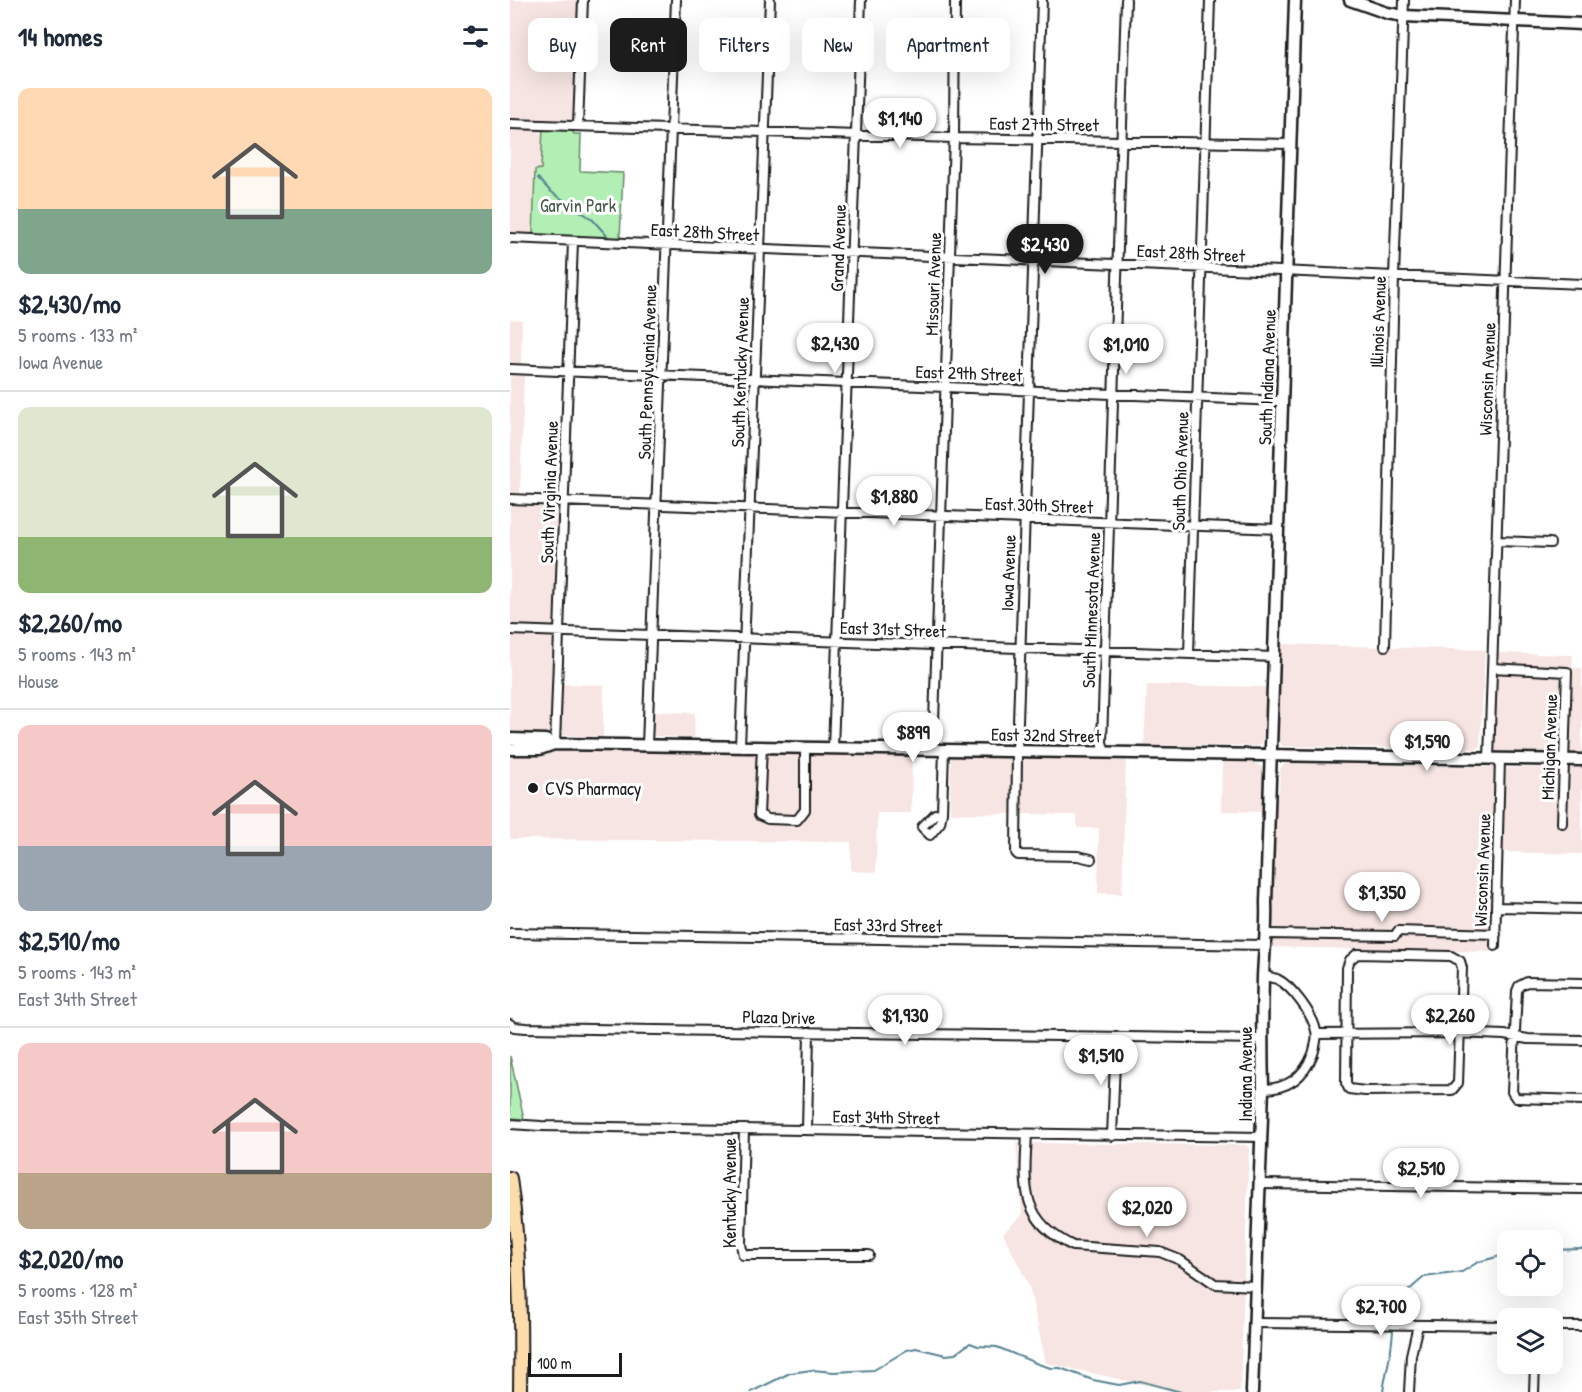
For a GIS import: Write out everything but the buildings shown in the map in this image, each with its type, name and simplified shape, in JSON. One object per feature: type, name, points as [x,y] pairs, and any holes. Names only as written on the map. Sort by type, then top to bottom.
[{"type":"main road","points":[[510,1178],[517,1236],[515,1310],[520,1392]]},
{"type":"street","points":[[578,125],[583,0]]},
{"type":"street","name":"South Pennsylvania Avenue","points":[[647,745],[676,0]]},
{"type":"street","name":"South Kentucky Avenue","points":[[740,746],[770,0]]},
{"type":"street","name":"Grand Avenue","points":[[833,748],[861,0]]},
{"type":"street","name":"Missouri Avenue","points":[[942,812],[936,646],[954,138],[956,0]]},
{"type":"street","name":"Iowa Avenue","points":[[1042,0],[1020,649],[1016,853],[1018,855],[1078,856],[1090,859]]},
{"type":"street","name":"South Minnesota Avenue","points":[[1105,753],[1102,742],[1126,0]]},
{"type":"street","name":"South Ohio Avenue","points":[[1189,654],[1210,0]]},
{"type":"street","name":"South Indiana Avenue","points":[[1272,755],[1295,0]]},
{"type":"street","points":[[1350,0],[1386,13],[1404,16],[1582,24]]},
{"type":"street","name":"Illinois Avenue","points":[[1385,646],[1394,277],[1404,0]]},
{"type":"street","name":"Wisconsin Avenue","points":[[1495,946],[1497,907],[1492,668],[1515,0]]},
{"type":"street","name":"East 27th Street","points":[[510,124],[954,138],[1291,144]]},
{"type":"street","name":"East 28th Street","points":[[510,238],[1582,284]]},
{"type":"street","name":"South Virginia Avenue","points":[[555,744],[573,241]]},
{"type":"street","name":"East 29th Street","points":[[510,369],[1282,401]]},
{"type":"street","name":"East 30th Street","points":[[510,499],[1278,529]]},
{"type":"street","points":[[1496,542],[1550,543]]},
{"type":"street","name":"East 31st Street","points":[[510,630],[1275,657]]},
{"type":"street","name":"Michigan Avenue","points":[[1492,668],[1567,672],[1562,823]]},
{"type":"street","name":"East 32nd Street","points":[[510,739],[545,741],[555,744],[1582,760]]},
{"type":"street","points":[[510,749],[540,749],[555,744]]},
{"type":"street","points":[[762,746],[759,815],[768,819],[797,820],[804,810],[805,747]]},
{"type":"street","name":"Indiana Avenue","points":[[1252,1392],[1262,1137],[1263,975],[1272,755]]},
{"type":"street","points":[[1497,907],[1582,909]]},
{"type":"street","name":"East 33rd Street","points":[[510,933],[1266,939],[1395,936],[1398,932],[1496,934]]},
{"type":"street","points":[[1356,954],[1451,956],[1460,961],[1462,968],[1458,1033],[1458,1083],[1452,1090],[1349,1089],[1346,1083],[1346,1034],[1347,968],[1350,960],[1356,954]]},
{"type":"street","points":[[1263,975],[1279,980],[1292,992],[1306,1009],[1317,1034],[1311,1058],[1303,1073],[1284,1087],[1263,1089]]},
{"type":"street","points":[[1582,983],[1527,982],[1519,986],[1512,1092],[1516,1098],[1582,1100]]},
{"type":"street","name":"Plaza Drive","points":[[510,1024],[514,1027],[549,1028],[1261,1039]]},
{"type":"street","points":[[807,1130],[809,1032]]},
{"type":"street","points":[[1317,1034],[1458,1033],[1582,1040]]},
{"type":"street","points":[[1113,1136],[1116,1036]]},
{"type":"street","name":"East 34th Street","points":[[510,1124],[1027,1135],[1262,1137]]},
{"type":"street","name":"Kentucky Avenue","points":[[744,1129],[741,1246],[745,1256],[869,1255]]},
{"type":"street","points":[[1027,1135],[1026,1185],[1030,1207],[1042,1225],[1060,1240],[1073,1246],[1160,1252],[1180,1260],[1215,1284],[1256,1286]]},
{"type":"street","points":[[1260,1184],[1582,1189]]},
{"type":"street","points":[[1255,1323],[1497,1326]]},
{"type":"street","points":[[1409,1392],[1411,1354],[1418,1325]]},
{"type":"street","points":[[1563,1326],[1582,1326]]},
{"type":"street","points":[[1534,1392],[1535,1374]]},
{"type":"shaded area","points":[[510,0],[579,0],[578,18],[528,18],[528,72],[575,72],[573,120],[510,118]]},
{"type":"shaded area","points":[[510,126],[543,128],[541,170],[535,170],[533,235],[510,234]]},
{"type":"shaded area","points":[[510,319],[522,320],[521,365],[510,365]]},
{"type":"shaded area","points":[[510,373],[524,373],[520,496],[510,496]]},
{"type":"shaded area","points":[[510,504],[558,508],[553,627],[510,626]]},
{"type":"shaded area","points":[[510,635],[553,638],[550,731],[548,734],[510,731]]},
{"type":"shaded area","points":[[1280,644],[1485,650],[1480,747],[1476,749],[1282,746],[1277,737]]},
{"type":"shaded area","points":[[1497,653],[1573,655],[1572,668],[1582,668],[1582,752],[1497,751],[1493,748]]},
{"type":"shaded area","points":[[561,684],[604,685],[603,737],[561,735]]},
{"type":"shaded area","points":[[1147,685],[1267,687],[1262,743],[1257,746],[1144,745]]},
{"type":"shaded area","points":[[653,711],[695,713],[694,738],[653,736]]},
{"type":"shaded area","points":[[562,750],[912,756],[911,813],[877,813],[876,872],[851,871],[851,842],[510,839],[510,752]]},
{"type":"shaded area","points":[[951,757],[1013,758],[1014,814],[950,813]]},
{"type":"shaded area","points":[[1028,758],[1126,760],[1122,894],[1098,893],[1099,828],[1077,828],[1077,815],[1020,814],[1021,763]]},
{"type":"shaded area","points":[[1222,762],[1250,762],[1261,766],[1265,773],[1265,812],[1221,811]]},
{"type":"shaded area","points":[[1288,763],[1494,767],[1496,771],[1491,952],[1270,947],[1274,809],[1279,789],[1280,769]]},
{"type":"shaded area","points":[[1506,768],[1582,768],[1582,854],[1502,852],[1504,772]]},
{"type":"shaded area","points":[[1016,1143],[1246,1145],[1249,1149],[1240,1392],[1178,1392],[1046,1363],[1029,1286],[1003,1233],[1022,1215]]},
{"type":"green space","name":"Garvin Park","points":[[543,128],[571,129],[574,134],[581,134],[580,171],[623,173],[620,239],[533,235],[535,170],[541,169]]},
{"type":"green space","points":[[510,1056],[524,1119],[510,1118]]},
{"type":"waterway","points":[[538,178],[550,191],[592,219],[609,238]]},
{"type":"waterway","points":[[1563,1250],[1582,1249]]},
{"type":"waterway","points":[[1393,1321],[1400,1298],[1424,1277],[1462,1272],[1478,1262],[1497,1257]]},
{"type":"waterway","points":[[1383,1392],[1393,1327]]},
{"type":"waterway","points":[[751,1392],[790,1373],[812,1370],[834,1372],[874,1370],[907,1350],[916,1348],[946,1355],[955,1354],[970,1343],[997,1347],[1038,1364],[1060,1368],[1093,1380],[1119,1385],[1140,1381],[1181,1392]]},
{"type":"place","name":"CVS Pharmacy","points":[[533,788]]}]
